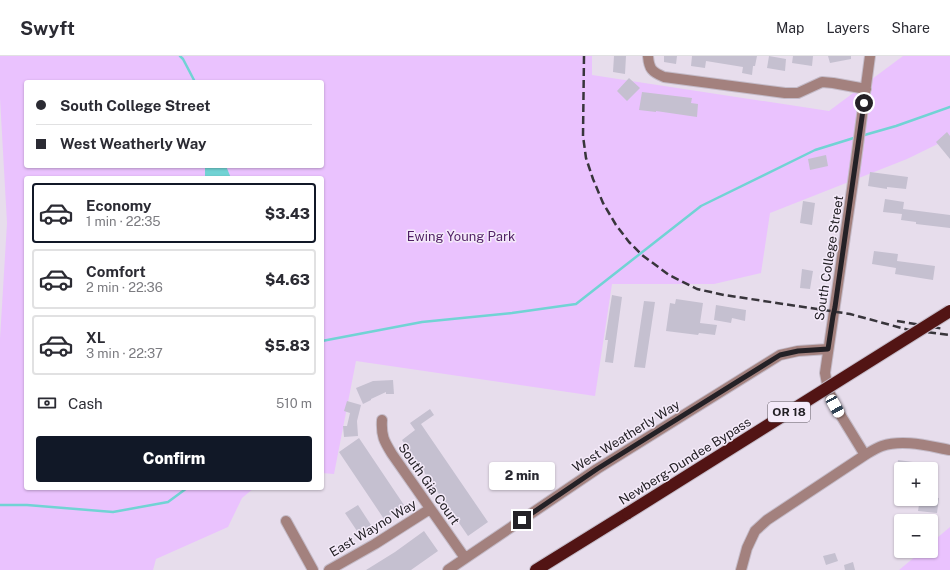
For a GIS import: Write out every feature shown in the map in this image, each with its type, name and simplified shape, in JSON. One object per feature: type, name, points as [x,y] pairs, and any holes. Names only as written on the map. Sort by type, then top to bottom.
[{"type":"highway","name":"Newberg-Dundee Bypass","points":[[536,570],[950,311]]},
{"type":"street","points":[[648,56],[649,65],[654,73],[664,77],[785,93],[798,92],[822,82],[866,89]]},
{"type":"street","name":"South College Street","points":[[865,455],[844,422],[828,389],[825,373],[870,56]]},
{"type":"street","name":"West Weatherly Way","points":[[448,570],[597,469],[780,355],[798,351],[828,349]]},
{"type":"street","name":"South Gia Court","points":[[382,420],[381,431],[383,440],[465,558]]},
{"type":"street","points":[[741,570],[747,548],[755,531],[767,520],[865,455],[882,446],[898,444],[950,450]]},
{"type":"street","name":"East Wayno Way","points":[[329,570],[376,544],[430,509]]},
{"type":"street","points":[[286,521],[313,570]]},
{"type":"green space","name":"Ewing Young Park","points":[[0,56],[592,56],[592,75],[829,111],[903,56],[950,56],[950,138],[907,159],[770,213],[761,273],[714,284],[612,284],[595,396],[356,361],[334,474],[324,473],[324,176],[24,176],[24,490],[252,490],[242,498],[228,527],[156,559],[153,570],[0,570],[0,339],[7,223],[0,98]]},
{"type":"green space","points":[[950,527],[950,570],[899,570],[914,558],[938,558],[938,537]]},
{"type":"water","points":[[205,168],[227,168],[230,176],[205,176]]},
{"type":"building","points":[[614,56],[626,56],[625,74],[613,72]]},
{"type":"building","points":[[664,56],[677,56],[676,64],[664,62]]},
{"type":"building","points":[[692,56],[757,56],[755,66],[753,66],[752,75],[742,73],[743,67],[706,61],[705,68],[691,66]]},
{"type":"building","points":[[769,56],[786,59],[785,71],[767,68]]},
{"type":"building","points":[[793,56],[813,56],[812,66],[792,63]]},
{"type":"building","points":[[828,56],[851,56],[851,59],[830,63]]},
{"type":"building","points":[[629,78],[640,88],[627,101],[617,91]]},
{"type":"building","points":[[642,92],[692,98],[691,103],[698,104],[697,117],[639,110]]},
{"type":"building","points":[[947,132],[950,136],[950,159],[936,142]]},
{"type":"building","points":[[826,155],[828,166],[810,170],[808,159]]},
{"type":"building","points":[[870,172],[908,177],[906,189],[887,187],[887,189],[868,186]]},
{"type":"building","points":[[885,199],[904,202],[903,209],[950,215],[950,228],[916,224],[916,222],[901,220],[902,214],[883,212]]},
{"type":"building","points":[[803,201],[815,203],[812,225],[800,223]]},
{"type":"building","points":[[874,251],[898,254],[897,261],[935,266],[933,280],[895,274],[896,268],[872,264]]},
{"type":"building","points":[[802,269],[813,271],[810,289],[800,288]]},
{"type":"building","points":[[612,295],[622,297],[613,363],[605,362],[608,340],[605,340]]},
{"type":"building","points":[[676,299],[703,303],[700,323],[717,325],[715,335],[699,333],[698,335],[666,331],[670,303],[675,304]]},
{"type":"building","points":[[644,301],[655,302],[645,368],[634,367]]},
{"type":"building","points":[[716,305],[746,310],[745,321],[732,318],[731,323],[714,320]]},
{"type":"building","points":[[393,380],[394,394],[386,394],[386,392],[363,404],[356,388],[373,381]]},
{"type":"building","points":[[347,401],[361,405],[357,421],[358,436],[344,437],[343,426],[347,426],[350,413],[344,411]]},
{"type":"building","points":[[430,409],[434,415],[421,424],[488,522],[468,536],[402,440],[415,430],[410,423]]},
{"type":"building","points":[[359,438],[404,505],[384,519],[339,452]]},
{"type":"building","points":[[898,460],[913,462],[898,462]]},
{"type":"building","points":[[358,505],[371,525],[359,534],[345,513]]},
{"type":"building","points":[[919,506],[938,506],[937,513],[918,511]]},
{"type":"building","points":[[424,531],[438,551],[411,570],[366,570],[395,552]]},
{"type":"building","points":[[835,553],[838,561],[826,565],[823,556]]},
{"type":"building","points":[[853,562],[855,570],[845,570],[844,565]]},
{"type":"waterway","points":[[180,56],[194,80]]},
{"type":"waterway","points":[[861,136],[896,126],[950,107]]},
{"type":"waterway","points":[[324,341],[422,322],[512,313],[576,304],[701,206],[815,150],[857,137]]},
{"type":"waterway","points":[[0,505],[27,505],[113,512],[168,502],[184,490]]},
{"type":"railway","points":[[584,56],[583,136],[586,158],[603,203],[616,225],[629,242],[642,255],[669,275],[697,289],[724,295],[850,314],[909,330],[950,335]]},
{"type":"railway","points":[[897,321],[944,329]]},
{"type":"route","points":[[522,520],[597,469],[780,355],[813,349],[828,349],[864,103]]}]
